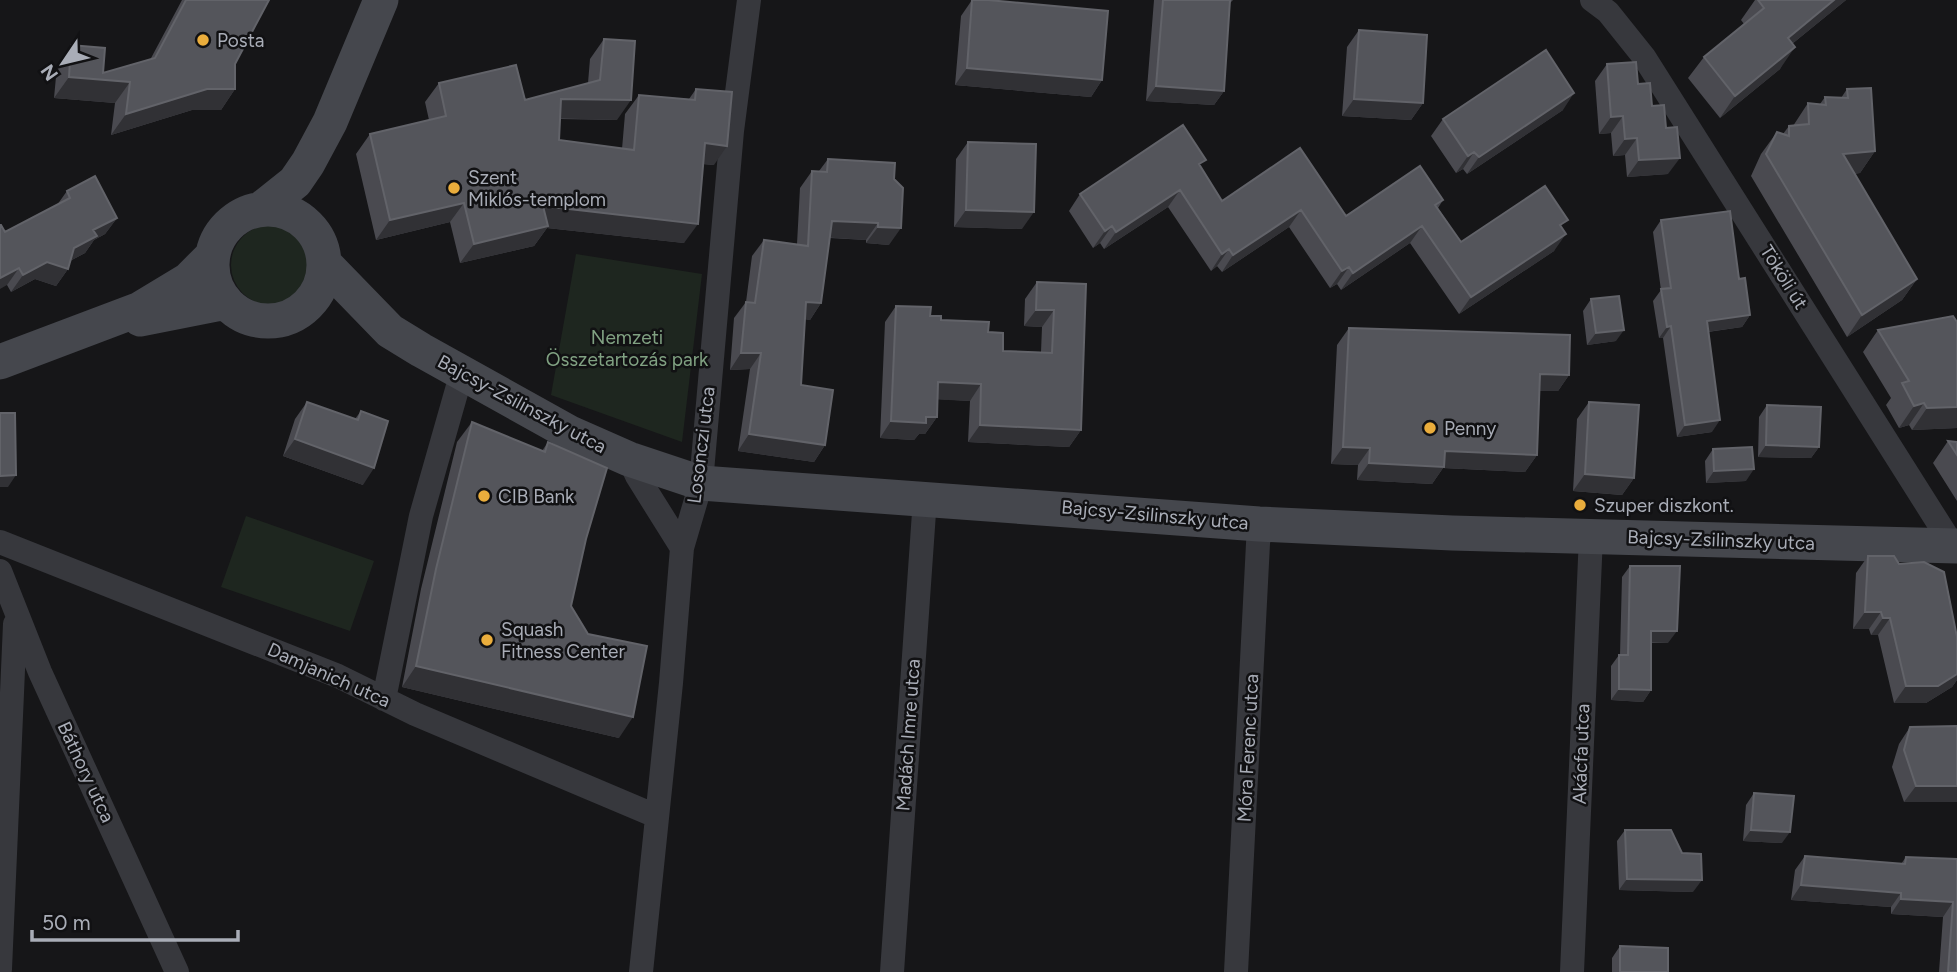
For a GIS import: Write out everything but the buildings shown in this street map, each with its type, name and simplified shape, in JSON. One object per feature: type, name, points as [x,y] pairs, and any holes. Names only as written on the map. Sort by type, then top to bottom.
[{"type":"street","points":[[261,209],[295,182],[330,122],[381,0]]},
{"type":"street","name":"Losonczi utca","points":[[641,972],[671,684],[682,548],[701,483],[732,131],[749,0]]},
{"type":"street","name":"Tököli út","points":[[1608,4],[1956,553]]},
{"type":"street","points":[[309,226],[313,188],[330,122]]},
{"type":"street","points":[[261,209],[287,213],[309,226],[322,250],[324,263],[323,277],[310,302],[294,314],[277,320],[259,320],[242,314],[226,302],[212,273],[212,256],[218,239],[229,224],[243,214],[261,209]]},
{"type":"street","points":[[0,362],[140,309],[188,280],[212,256]]},
{"type":"street","name":"Bajcsy-Zsilinszky utca","points":[[324,263],[390,331]]},
{"type":"street","points":[[95,327],[226,302]]},
{"type":"street","name":"Bajcsy-Zsilinszky utca","points":[[310,302],[348,319],[390,331],[570,433],[629,459],[701,483],[1259,524],[1956,553]]},
{"type":"street","points":[[384,699],[421,516],[462,372]]},
{"type":"street","points":[[629,459],[682,548]]},
{"type":"street","name":"Madách Imre utca","points":[[892,972],[925,498]]},
{"type":"street","name":"Móra Ferenc utca","points":[[1236,972],[1259,524]]},
{"type":"street","name":"Akácfa utca","points":[[1572,972],[1591,536]]},
{"type":"street","name":"Damjanich utca","points":[[0,542],[338,676],[415,714],[656,816]]},
{"type":"street","name":"Báthory utca","points":[[0,570],[16,615],[177,972]]},
{"type":"street","points":[[0,969],[16,615]]},
{"type":"green space","points":[[263,225],[279,225],[300,236],[311,257],[311,273],[300,294],[279,305],[263,305],[249,299],[237,287],[231,273],[231,257],[237,243],[249,231]]},
{"type":"green space","name":"Nemzeti Összetartozás park","points":[[576,254],[702,274],[682,442],[551,395]]},
{"type":"green space","points":[[246,516],[374,561],[350,631],[221,587]]},
{"type":"place","name":"Posta","points":[[203,40]]},
{"type":"place","name":"Szent Miklós-templom","points":[[454,188]]},
{"type":"place","name":"Penny","points":[[1430,428]]},
{"type":"place","name":"CIB Bank","points":[[484,496]]},
{"type":"place","name":"Szuper diszkont.","points":[[1580,505]]},
{"type":"place","name":"Squash Fitness Center","points":[[487,640]]}]
